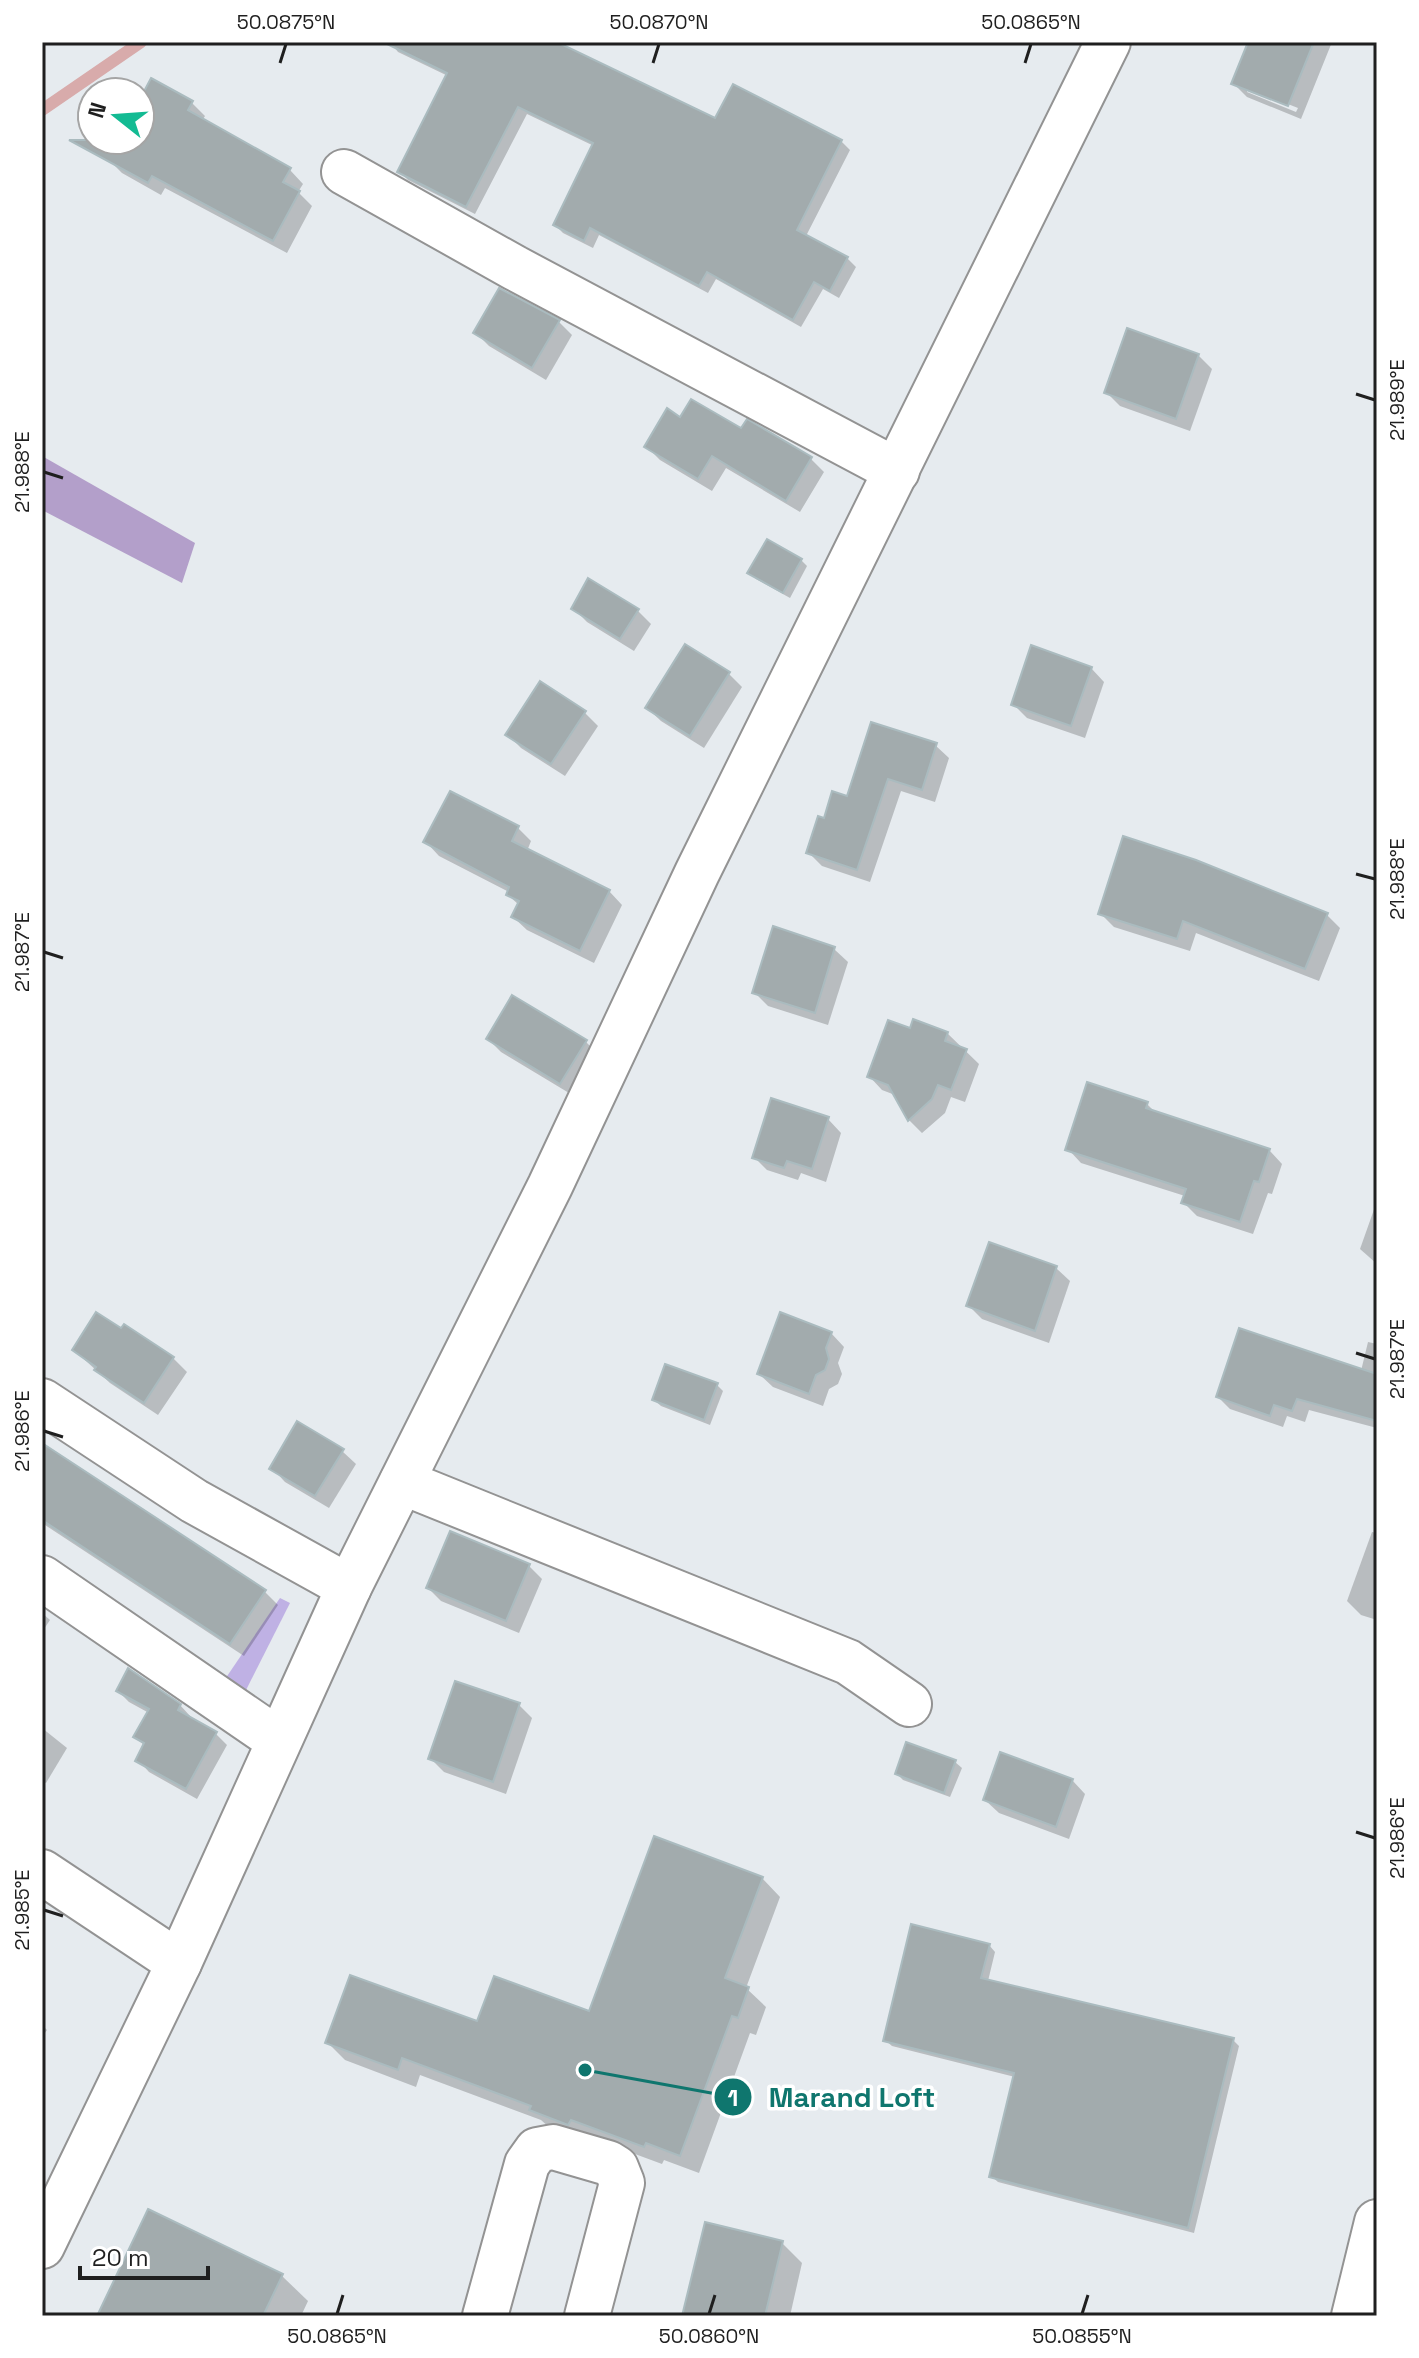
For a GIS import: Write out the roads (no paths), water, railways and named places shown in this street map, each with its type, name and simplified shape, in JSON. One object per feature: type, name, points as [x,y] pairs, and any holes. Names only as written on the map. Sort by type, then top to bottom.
[{"type":"street","points":[[42,2246],[179,1963],[349,1587],[550,1186],[697,873],[1108,42]]},
{"type":"street","points":[[344,172],[515,268],[897,471]]},
{"type":"street","points":[[42,1401],[194,1501],[349,1587]]},
{"type":"street","points":[[402,1482],[848,1662],[909,1704]]},
{"type":"street","points":[[42,1578],[278,1740]]},
{"type":"street","points":[[42,1872],[179,1963]]},
{"type":"street","points":[[485,2316],[527,2164],[537,2150],[553,2147],[608,2163],[616,2168],[622,2183],[587,2316]]},
{"type":"street","points":[[1354,2316],[1377,2222]]},
{"type":"waterway","points":[[42,110],[141,42]]},
{"type":"place","name":"Marand Loft","points":[[585,2070]]}]
